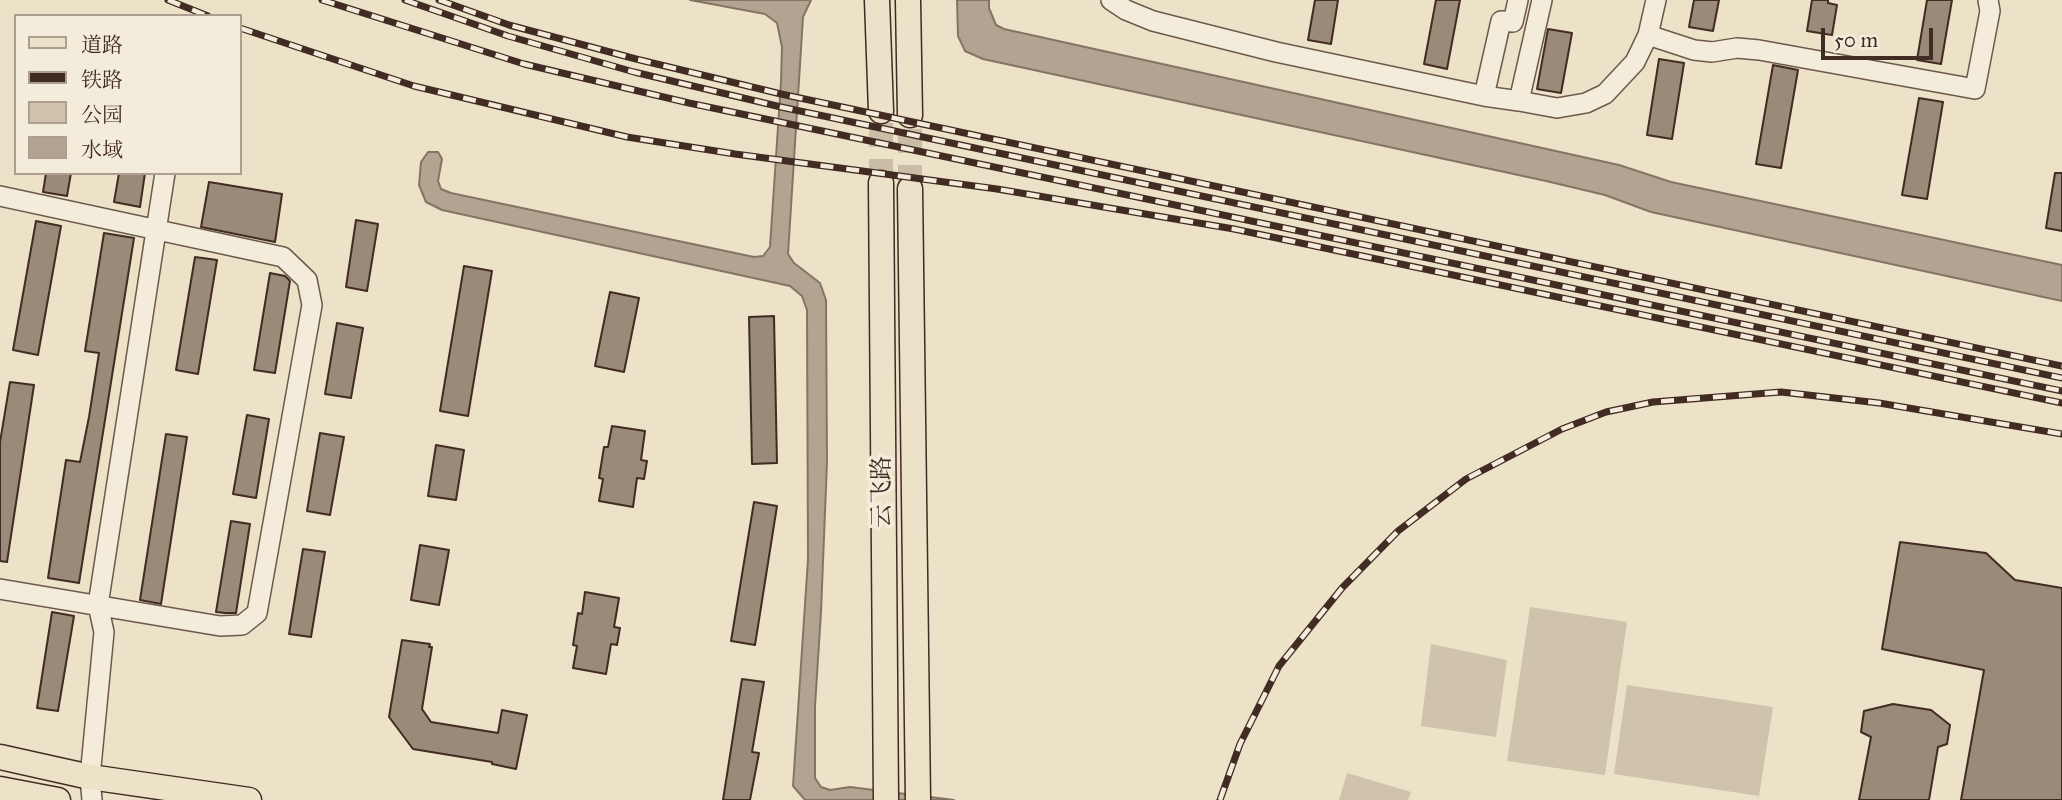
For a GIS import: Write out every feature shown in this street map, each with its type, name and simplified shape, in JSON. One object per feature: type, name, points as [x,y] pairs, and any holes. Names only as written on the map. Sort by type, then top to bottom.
[{"type":"main road","points":[[877,0],[881,110]]},
{"type":"main road","points":[[908,0],[911,116]]},
{"type":"main road","name":"云飞路","points":[[881,183],[886,800]]},
{"type":"main road","name":"云飞路","points":[[910,189],[918,800]]},
{"type":"main road","points":[[0,757],[91,788],[249,800]]},
{"type":"main road","points":[[0,789],[58,800]]},
{"type":"street","points":[[1111,0],[1126,10],[1153,21],[1276,52],[1484,96],[1557,108],[1586,103],[1605,94],[1635,62],[1648,35],[1656,0]]},
{"type":"street","points":[[1484,96],[1502,21],[1513,22],[1518,0]]},
{"type":"street","points":[[1519,101],[1542,0]]},
{"type":"street","points":[[1648,35],[1694,50],[1759,50],[1975,89],[1990,11],[1988,0]]},
{"type":"street","points":[[91,788],[104,632],[98,605],[165,175]]},
{"type":"street","points":[[0,196],[283,257],[307,280],[312,305],[257,613],[242,625],[220,626],[0,589]]},
{"type":"green space","points":[[1530,607],[1627,622],[1605,775],[1507,761]]},
{"type":"green space","points":[[1431,644],[1507,660],[1496,737],[1421,726]]},
{"type":"green space","points":[[1627,685],[1773,707],[1759,796],[1614,774]]},
{"type":"green space","points":[[1347,773],[1411,792],[1408,800],[1339,800]]},
{"type":"water","points":[[690,0],[811,0],[803,17],[788,254],[794,263],[820,283],[826,300],[827,462],[815,706],[815,778],[821,787],[830,790],[850,787],[954,800],[805,800],[793,786],[808,559],[807,310],[802,296],[790,286],[442,210],[426,202],[419,185],[421,162],[428,152],[438,152],[442,159],[438,181],[441,189],[451,193],[754,257],[763,256],[770,247],[781,82],[782,47],[777,23],[765,14]]},
{"type":"water","points":[[957,0],[989,0],[989,8],[996,25],[1004,29],[1619,165],[1671,182],[2062,265],[2062,301],[1651,212],[1605,195],[1546,181],[983,59],[965,51],[958,36]]},
{"type":"building","points":[[1315,0],[1338,0],[1331,44],[1308,40]]},
{"type":"building","points":[[1436,0],[1460,0],[1447,69],[1424,64]]},
{"type":"building","points":[[1694,0],[1719,0],[1713,31],[1689,27]]},
{"type":"building","points":[[1812,0],[1828,0],[1828,3],[1837,5],[1832,35],[1807,31]]},
{"type":"building","points":[[1927,0],[1952,0],[1941,64],[1917,60]]},
{"type":"building","points":[[1548,29],[1572,33],[1561,93],[1537,89]]},
{"type":"building","points":[[1659,59],[1684,63],[1672,139],[1647,135]]},
{"type":"building","points":[[1773,65],[1798,70],[1781,168],[1756,164]]},
{"type":"building","points":[[1919,98],[1943,102],[1927,199],[1902,195]]},
{"type":"building","points":[[2055,173],[2062,173],[2062,231],[2046,228]]},
{"type":"building","points":[[46,175],[71,175],[67,196],[43,192]]},
{"type":"building","points":[[119,175],[145,175],[140,207],[114,202]]},
{"type":"building","points":[[209,182],[282,194],[275,242],[201,227]]},
{"type":"building","points":[[356,220],[378,224],[367,291],[346,287]]},
{"type":"building","points":[[36,221],[61,226],[38,355],[13,350]]},
{"type":"building","points":[[104,233],[134,238],[79,583],[48,578],[66,460],[80,462],[89,417],[99,353],[85,351]]},
{"type":"building","points":[[195,257],[217,260],[198,374],[176,370]]},
{"type":"building","points":[[464,266],[492,271],[468,416],[440,411]]},
{"type":"building","points":[[270,273],[285,276],[290,281],[275,373],[254,370]]},
{"type":"building","points":[[610,292],[639,298],[624,372],[595,366]]},
{"type":"building","points":[[774,316],[777,463],[752,464],[749,317]]},
{"type":"building","points":[[337,323],[363,328],[351,398],[325,394]]},
{"type":"building","points":[[10,382],[34,385],[7,562],[0,561],[0,442]]},
{"type":"building","points":[[247,415],[269,419],[256,498],[233,494]]},
{"type":"building","points":[[612,426],[645,431],[641,460],[647,461],[644,479],[637,478],[633,507],[599,501],[603,479],[599,478],[604,447],[608,447]]},
{"type":"building","points":[[320,433],[344,437],[330,515],[307,511]]},
{"type":"building","points":[[166,434],[187,437],[161,604],[140,600]]},
{"type":"building","points":[[436,445],[464,450],[456,500],[428,496]]},
{"type":"building","points":[[754,502],[777,506],[755,645],[731,641]]},
{"type":"building","points":[[231,521],[250,524],[236,613],[216,612]]},
{"type":"building","points":[[1900,542],[1986,553],[2015,580],[2062,588],[2062,800],[1961,800],[1984,670],[1882,649]]},
{"type":"building","points":[[420,545],[449,550],[439,605],[411,600]]},
{"type":"building","points":[[303,549],[325,552],[311,637],[289,634]]},
{"type":"building","points":[[585,592],[619,598],[614,627],[620,628],[617,645],[611,644],[606,674],[573,668],[578,613],[582,614]]},
{"type":"building","points":[[52,612],[74,616],[58,711],[37,708]]},
{"type":"building","points":[[402,640],[430,644],[429,647],[432,647],[422,709],[431,722],[498,733],[502,710],[527,715],[516,769],[492,762],[413,749],[389,717]]},
{"type":"building","points":[[742,679],[764,682],[752,752],[759,753],[750,800],[723,800]]},
{"type":"building","points":[[1893,704],[1931,710],[1950,725],[1947,744],[1938,747],[1929,800],[1859,800],[1871,737],[1861,732],[1864,711]]},
{"type":"tunnel","points":[[881,111],[881,183]]},
{"type":"tunnel","points":[[910,115],[910,189]]},
{"type":"railway","points":[[168,0],[203,14]]},
{"type":"railway","points":[[322,0],[524,64],[689,103],[2062,391]]},
{"type":"railway","points":[[405,0],[508,36],[634,72],[781,107],[2062,378]]},
{"type":"railway","points":[[439,0],[509,25],[781,94],[2062,366]]},
{"type":"railway","points":[[242,29],[414,86],[627,137],[997,189],[1234,229],[2062,403]]},
{"type":"railway","points":[[1220,800],[1240,744],[1279,666],[1342,588],[1398,531],[1466,479],[1562,429],[1606,412],[1653,402],[1781,392],[1879,403],[2062,434]]}]
